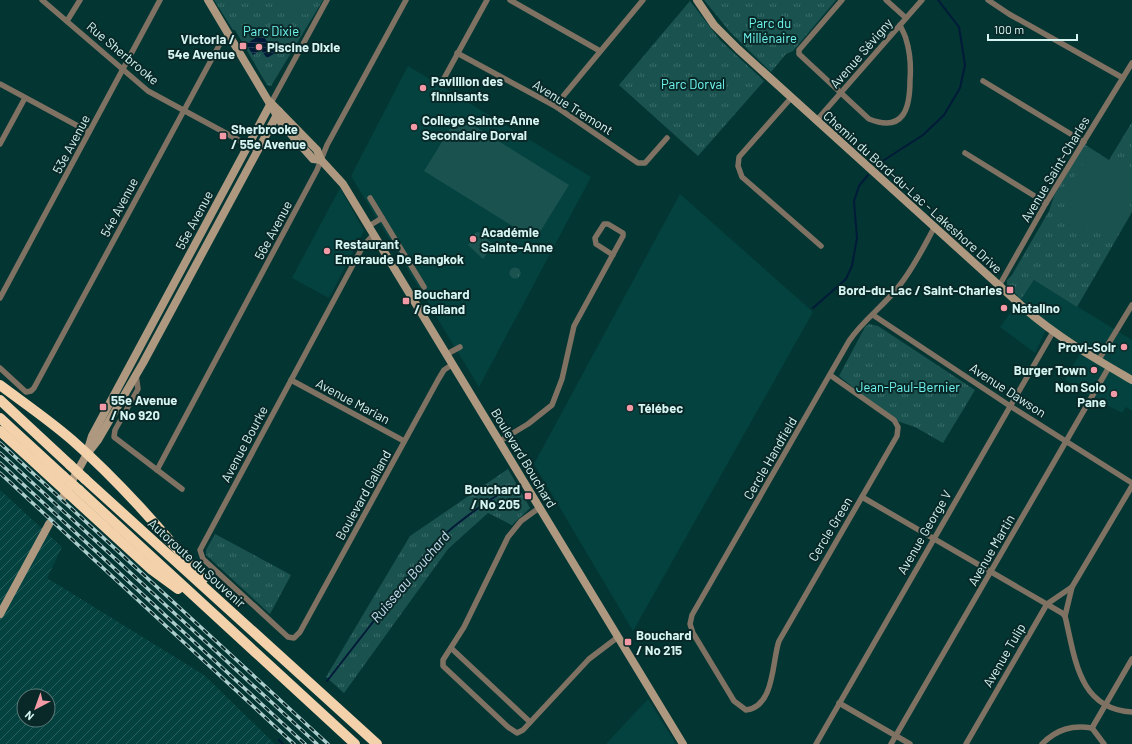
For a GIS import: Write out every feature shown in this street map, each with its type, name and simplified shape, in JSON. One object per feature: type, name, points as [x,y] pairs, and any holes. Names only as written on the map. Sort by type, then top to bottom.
[{"type":"highway","points":[[0,385],[52,424],[87,454],[178,550],[226,606]]},
{"type":"highway","name":"Autoroute du Souvenir","points":[[0,400],[377,744]]},
{"type":"highway","name":"Autoroute du Souvenir","points":[[0,418],[355,744]]},
{"type":"highway","points":[[0,431],[65,494],[152,570],[222,621]]},
{"type":"street","name":"Rue Sherbrooke","points":[[42,0],[148,91],[257,150]]},
{"type":"street","points":[[67,21],[80,0]]},
{"type":"street","name":"53e Avenue","points":[[0,298],[160,0]]},
{"type":"street","name":"Boulevard Bouchard","points":[[208,0],[278,113],[317,150],[321,160],[343,184],[683,744]]},
{"type":"street","name":"55e Avenue","points":[[87,454],[92,436],[327,0]]},
{"type":"street","name":"56e Avenue","points":[[157,470],[312,180],[327,144],[406,0]]},
{"type":"street","points":[[442,82],[487,0]]},
{"type":"street","points":[[510,0],[600,51]]},
{"type":"street","points":[[556,106],[600,51],[644,0]]},
{"type":"street","name":"Chemin du Bord-du-Lac - Lakeshore Drive","points":[[697,0],[724,36],[999,286],[1053,332],[1098,361],[1132,380]]},
{"type":"street","points":[[842,0],[799,50],[799,54],[869,119],[886,124],[903,116],[908,108],[910,98],[911,65],[906,40],[900,25]]},
{"type":"street","points":[[886,0],[906,18]]},
{"type":"street","name":"Avenue Sévigny","points":[[816,121],[922,0]]},
{"type":"street","points":[[988,0],[1009,14],[1123,78]]},
{"type":"street","name":"54e Avenue","points":[[0,368],[24,391],[31,391],[222,40],[229,34]]},
{"type":"street","name":"Avenue Tremont","points":[[457,53],[556,106],[638,162],[645,163],[649,160],[667,138]]},
{"type":"street","name":"Avenue Saint-Charles","points":[[999,286],[1046,203],[1132,62]]},
{"type":"street","points":[[983,81],[1084,142]]},
{"type":"street","points":[[0,84],[89,132]]},
{"type":"street","points":[[0,144],[25,98]]},
{"type":"street","points":[[791,98],[739,157],[738,166],[742,177],[821,246]]},
{"type":"street","name":"55e Avenue","points":[[65,494],[87,454],[98,440],[136,375],[278,113]]},
{"type":"street","points":[[965,153],[1046,203]]},
{"type":"street","points":[[370,198],[424,287]]},
{"type":"street","points":[[369,226],[382,218]]},
{"type":"street","points":[[500,441],[539,417],[552,405],[562,379],[574,326],[624,236],[623,233],[608,224],[604,224],[595,238],[596,244],[613,255]]},
{"type":"street","name":"Cercle Handfield","points":[[741,708],[734,701],[693,633],[690,619],[855,332],[873,315],[907,276],[934,228]]},
{"type":"street","name":"Avenue Bourke","points":[[294,638],[283,633],[203,559],[200,552],[201,547],[363,246],[374,234]]},
{"type":"street","points":[[1098,361],[1132,305]]},
{"type":"street","name":"Avenue Dawson","points":[[873,315],[1010,406],[1132,484]]},
{"type":"street","name":"Avenue George V","points":[[816,744],[933,538],[1053,332]]},
{"type":"street","points":[[447,354],[460,347]]},
{"type":"street","name":"Boulevard Galland","points":[[294,638],[304,626],[443,372],[453,364]]},
{"type":"street","name":"Avenue Martin","points":[[891,744],[1109,367]]},
{"type":"street","name":"55e Avenue","points":[[136,375],[138,389],[115,430],[114,436],[117,441],[157,470]]},
{"type":"street","name":"Cercle Green","points":[[741,708],[751,709],[758,705],[767,692],[772,678],[776,649],[779,640],[897,436],[898,427],[894,420],[830,375]]},
{"type":"street","name":"Avenue Marian","points":[[291,380],[404,441]]},
{"type":"street","points":[[157,470],[182,489]]},
{"type":"street","name":"Avenue Tulip","points":[[1065,616],[1072,587],[1132,484]]},
{"type":"street","points":[[862,497],[1047,604],[1065,616],[1075,662],[1087,686],[1104,706],[1132,712]]},
{"type":"street","points":[[539,508],[520,521],[508,537],[467,622],[442,664],[514,732],[521,732],[589,658],[618,637]]},
{"type":"street","points":[[0,614],[49,524]]},
{"type":"street","name":"Avenue Tulip","points":[[966,744],[1047,604],[1072,587]]},
{"type":"street","points":[[451,648],[530,722]]},
{"type":"street","points":[[1092,728],[1132,659]]},
{"type":"street","points":[[839,703],[910,744]]},
{"type":"street","points":[[1042,744],[1058,732],[1070,726],[1092,728],[1104,744]]},
{"type":"shaded area","name":"Piscine Dixie","points":[[262,34],[275,53],[267,58],[261,50],[253,55],[246,44]]},
{"type":"shaded area","name":"Académie Sainte-Anne","points":[[408,66],[591,177],[479,387],[351,176]]},
{"type":"shaded area","points":[[340,188],[364,231],[329,298],[292,278]]},
{"type":"shaded area","points":[[680,194],[813,312],[633,631],[534,464]]},
{"type":"shaded area","points":[[1034,280],[1132,340],[1132,411],[1126,407],[1122,413],[1084,393],[1065,379],[1081,352],[1046,330],[1035,353],[1000,327]]},
{"type":"shaded area","points":[[0,490],[62,547],[47,578],[204,675],[275,744],[0,744]]},
{"type":"shaded area","points":[[648,699],[676,744],[606,744]]},
{"type":"green space","name":"Parc Dixie","points":[[214,0],[323,0],[271,86],[267,85],[235,30],[233,30]]},
{"type":"green space","points":[[277,0],[313,0],[305,15]]},
{"type":"green space","name":"Parc du Millénaire","points":[[704,0],[836,0],[793,51],[786,54],[771,72],[730,32]]},
{"type":"green space","name":"Parc Dorval","points":[[690,1],[720,40],[764,81],[698,156],[619,85]]},
{"type":"green space","points":[[458,116],[569,185],[535,240],[424,171]]},
{"type":"green space","points":[[1132,122],[1132,212],[1077,307],[1034,280],[1021,299],[1007,285],[1007,280],[1012,275],[1049,211],[1054,196],[1084,144],[1109,160]]},
{"type":"green space","points":[[1092,150],[1114,164],[1132,168],[1132,200],[1129,205],[1132,207],[1119,228],[1108,232],[1086,217],[1089,213],[1063,194]]},
{"type":"green space","points":[[1070,207],[1090,223],[1082,234],[1061,218]]},
{"type":"green space","points":[[477,232],[482,233],[493,245],[483,259],[468,245],[472,241],[474,234]]},
{"type":"green space","points":[[513,268],[517,268],[519,269],[519,277],[513,278],[510,275],[510,271]]},
{"type":"green space","name":"Jean-Paul-Bernier","points":[[869,324],[878,326],[975,390],[943,443],[915,427],[894,420],[839,376],[865,327]]},
{"type":"green space","points":[[508,469],[530,508],[512,525],[488,513],[448,549],[344,693],[326,677],[410,536]]},
{"type":"green space","points":[[215,534],[291,575],[270,614],[206,555],[206,550]]},
{"type":"waterway","name":"Ruisseau Bouchard","points":[[881,162],[923,135],[944,115],[960,88],[965,65],[959,27],[938,0]]},
{"type":"waterway","name":"Ruisseau Bouchard","points":[[813,308],[846,279],[852,266],[857,238],[854,201],[859,186],[868,175]]},
{"type":"waterway","name":"Ruisseau Bouchard","points":[[327,681],[433,545],[469,515],[509,488]]},
{"type":"waterway","name":"Ruisseau Bouchard","points":[[279,740],[283,744]]},
{"type":"tunnel","points":[[49,524],[63,497]]},
{"type":"railway","points":[[0,443],[328,744]]},
{"type":"railway","points":[[0,453],[317,744]]},
{"type":"railway","points":[[0,463],[305,744]]},
{"type":"railway","points":[[0,473],[294,744]]},
{"type":"place","name":"Victoria / 54e Avenue","points":[[243,46]]},
{"type":"place","name":"Piscine Dixie","points":[[259,47]]},
{"type":"place","name":"Pavillion des finnisants","points":[[423,88]]},
{"type":"place","name":"College Sainte-Anne Secondaire Dorval","points":[[414,127]]},
{"type":"place","name":"Sherbrooke / 55e Avenue","points":[[223,136]]},
{"type":"place","name":"Académie Sainte-Anne","points":[[473,239]]},
{"type":"place","name":"Restaurant Emeraude De Bangkok","points":[[327,251]]},
{"type":"place","name":"Bord-du-Lac / Saint-Charles","points":[[1010,290]]},
{"type":"place","name":"Bouchard / Galland","points":[[406,301]]},
{"type":"place","name":"Natalino","points":[[1004,308]]},
{"type":"place","name":"Provi-Soir","points":[[1124,347]]},
{"type":"place","name":"Burger Town","points":[[1094,370]]},
{"type":"place","name":"Non Solo Pane","points":[[1114,394]]},
{"type":"place","name":"55e Avenue / No 920","points":[[103,407]]},
{"type":"place","name":"Télébec","points":[[630,408]]},
{"type":"place","name":"Bouchard / No 205","points":[[528,496]]},
{"type":"place","name":"Bouchard / No 215","points":[[628,642]]}]
